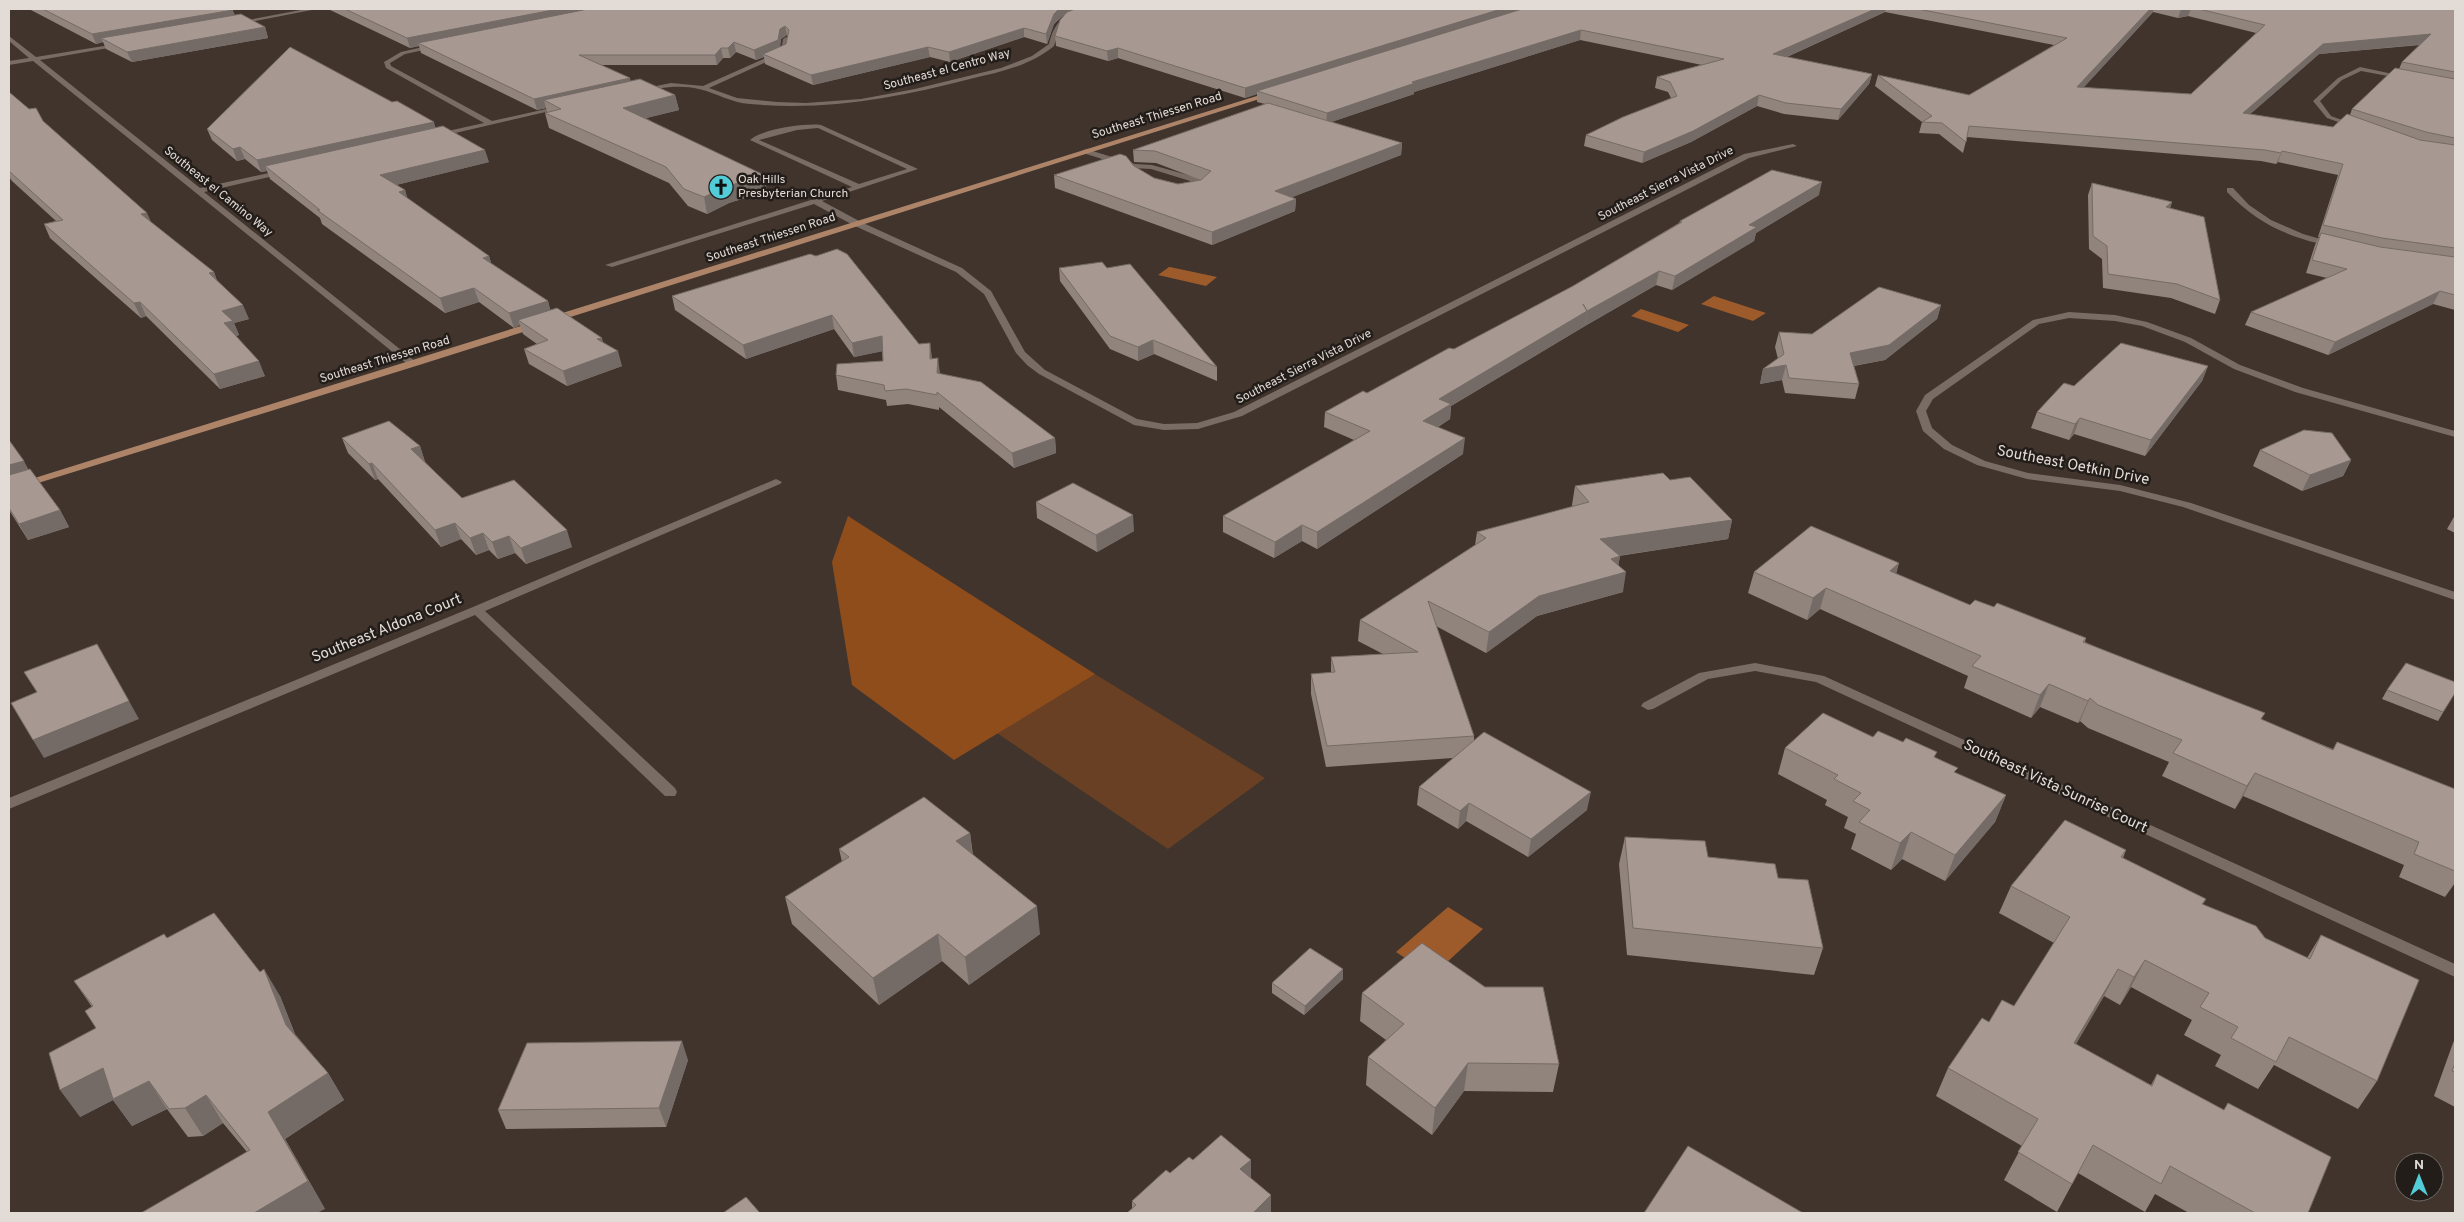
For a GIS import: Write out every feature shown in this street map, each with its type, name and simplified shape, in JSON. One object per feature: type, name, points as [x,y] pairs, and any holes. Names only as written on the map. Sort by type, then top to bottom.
[{"type":"main road","name":"Southeast Thiessen Road","points":[[9,489],[413,364],[1280,90]]},
{"type":"street","points":[[227,24],[314,9]]},
{"type":"street","name":"Southeast el Centro Way","points":[[628,92],[659,86],[703,88],[727,99],[775,105],[830,104],[902,95],[1005,68],[1035,57],[1052,45],[1055,29],[1060,22],[1078,12],[1091,9]]},
{"type":"street","name":"Southeast el Camino Way","points":[[9,38],[413,364]]},
{"type":"street","points":[[703,88],[784,52],[786,39]]},
{"type":"street","points":[[9,63],[131,42]]},
{"type":"street","points":[[440,45],[393,56],[387,62],[388,67],[491,124]]},
{"type":"street","points":[[2366,130],[2329,117],[2316,101],[2340,79],[2360,70],[2408,78]]},
{"type":"street","points":[[425,139],[573,105]]},
{"type":"street","points":[[609,265],[815,201],[859,187],[914,169],[819,126],[797,128],[760,136],[754,140],[859,187]]},
{"type":"street","name":"Southeast Sierra Vista Drive","points":[[815,201],[858,224],[960,270],[974,280],[988,293],[998,307],[1021,353],[1042,372],[1134,422],[1164,427],[1198,426],[1238,414],[1747,156],[1793,146]]},
{"type":"street","points":[[1086,151],[1134,170],[1152,167],[1205,184],[1199,189],[1188,191]]},
{"type":"street","points":[[198,191],[293,169]]},
{"type":"street","points":[[2230,190],[2248,209],[2291,233],[2345,246]]},
{"type":"street","name":"Southeast Oetkin Drive","points":[[2455,434],[2265,378],[2229,363],[2188,340],[2144,324],[2115,318],[2069,315],[2036,322],[1929,397],[1921,411],[1927,429],[1948,447],[1981,464],[2027,476],[2120,488],[2186,505],[2455,596]]},
{"type":"street","name":"Southeast Aldona Court","points":[[9,804],[477,610],[776,482]]},
{"type":"street","points":[[477,610],[670,792]]},
{"type":"street","name":"Southeast Vista Sunrise Court","points":[[1648,706],[1704,676],[1755,667],[1819,679],[2455,971]]},
{"type":"shaded area","points":[[1169,267],[1217,277],[1206,286],[1158,275]]},
{"type":"shaded area","points":[[1714,296],[1766,313],[1753,321],[1701,304]]},
{"type":"shaded area","points":[[1641,309],[1689,325],[1678,332],[1631,316]]},
{"type":"shaded area","points":[[848,516],[1095,674],[954,760],[852,685],[832,562]]},
{"type":"shaded area","points":[[1085,668],[1265,778],[1168,849],[988,727]]},
{"type":"shaded area","points":[[1448,907],[1483,929],[1432,976],[1396,952]]},
{"type":"building","points":[[43,9],[230,9],[233,10],[92,34]]},
{"type":"building","points":[[345,9],[558,9],[407,38]]},
{"type":"building","points":[[588,9],[1059,9],[1054,14],[1046,34],[1024,28],[949,52],[928,47],[811,75],[763,54],[786,44],[789,30],[785,26],[780,29],[778,40],[754,50],[734,42],[728,48],[721,48],[715,55],[579,55],[630,78],[534,99],[418,43]]},
{"type":"building","points":[[1075,9],[1501,9],[1245,88],[1118,48],[1107,51],[1055,36],[1060,20],[1067,12]]},
{"type":"building","points":[[1522,9],[1875,9],[1773,54],[1872,74],[1841,109],[1786,103],[1759,95],[1693,131],[1644,152],[1586,135],[1623,117],[1677,96],[1670,82],[1657,77],[1724,59],[1581,30],[1412,82],[1415,83],[1327,113],[1257,91]]},
{"type":"building","points":[[1918,9],[2150,9],[2077,87],[2191,94],[2265,25],[2199,9],[2455,9],[2455,72],[2402,62],[2431,34],[2323,44],[2243,113],[2333,127],[2347,114],[2420,140],[2455,145],[2455,248],[2382,238],[2323,225],[2343,164],[2282,151],[2281,153],[2265,150],[1969,126],[1966,142],[1942,123],[1922,122],[1932,116],[1878,75],[1969,95],[2067,38]]},
{"type":"building","points":[[241,14],[265,27],[127,52],[101,38]]},
{"type":"building","points":[[290,47],[392,102],[397,101],[434,122],[257,160],[240,147],[233,149],[207,129]]},
{"type":"building","points":[[2395,68],[2455,79],[2455,138],[2426,132],[2352,109]]},
{"type":"building","points":[[640,79],[675,95],[623,108],[764,175],[725,187],[704,197],[684,189],[666,167],[545,113],[561,109],[544,100]]},
{"type":"building","points":[[9,92],[29,109],[36,108],[43,121],[147,213],[141,214],[214,272],[209,273],[243,305],[222,311],[233,321],[224,323],[259,361],[214,374],[140,302],[134,303],[44,224],[63,220],[9,171]]},
{"type":"building","points":[[1268,103],[1402,143],[1275,191],[1296,199],[1212,232],[1054,175],[1120,154],[1126,156],[1134,166],[1154,178],[1178,184],[1201,180],[1211,171],[1155,151],[1133,150]]},
{"type":"building","points":[[443,126],[485,150],[380,175],[405,190],[399,192],[489,256],[483,258],[548,301],[509,313],[474,288],[440,298],[317,210],[320,210],[265,166]]},
{"type":"building","points":[[1772,170],[1822,182],[1749,225],[1757,227],[1675,276],[1659,271],[1587,311],[1439,399],[1451,404],[1423,421],[1465,438],[1317,532],[1302,525],[1275,542],[1223,516],[1370,431],[1325,412],[1363,391],[1367,393],[1449,348],[1454,349],[1573,286],[1682,222],[1680,221]]},
{"type":"building","points":[[2092,183],[2172,202],[2166,207],[2204,217],[2220,300],[2177,284],[2108,274],[2107,246],[2093,236]]},
{"type":"building","points":[[2321,233],[2380,247],[2455,257],[2455,295],[2440,291],[2335,342],[2251,312],[2347,269],[2312,260]]},
{"type":"building","points":[[837,249],[847,254],[919,344],[930,343],[930,359],[938,358],[937,373],[981,382],[1055,438],[1012,453],[937,392],[937,395],[906,389],[885,391],[884,385],[836,375],[837,364],[883,361],[882,336],[852,343],[832,315],[743,345],[672,296],[810,254],[816,256]]},
{"type":"building","points":[[1102,262],[1107,268],[1130,264],[1217,367],[1153,340],[1138,347],[1110,336],[1059,268]]},
{"type":"building","points":[[1879,287],[1941,305],[1889,345],[1850,353],[1859,384],[1789,378],[1786,365],[1763,369],[1784,354],[1779,332],[1812,334]]},
{"type":"building","points":[[557,308],[602,338],[597,339],[618,351],[563,371],[524,349],[548,340],[518,320]]},
{"type":"building","points":[[2121,343],[2208,366],[2151,440],[2080,418],[2075,424],[2037,412],[2064,383],[2074,386]]},
{"type":"building","points":[[389,421],[420,446],[411,449],[462,498],[514,480],[567,530],[521,548],[509,536],[492,542],[483,533],[470,538],[455,523],[435,530],[372,463],[369,464],[342,438]]},
{"type":"building","points":[[2304,430],[2332,433],[2351,460],[2310,475],[2260,450]]},
{"type":"building","points":[[9,440],[24,461],[9,465]]},
{"type":"building","points":[[30,469],[60,510],[19,524],[9,508],[9,475]]},
{"type":"building","points":[[1663,473],[1670,480],[1690,477],[1732,520],[1600,539],[1620,556],[1611,559],[1626,572],[1539,596],[1489,632],[1428,601],[1474,736],[1327,746],[1311,674],[1335,672],[1331,657],[1418,652],[1360,620],[1486,538],[1477,532],[1589,502],[1575,486]]},
{"type":"building","points":[[1073,483],[1133,515],[1096,535],[1036,502]]},
{"type":"building","points":[[1811,526],[1899,563],[1890,571],[1970,605],[1975,600],[1994,607],[1997,603],[2086,638],[2083,642],[2265,713],[2261,719],[2333,750],[2337,742],[2455,789],[2455,871],[2414,854],[2419,842],[2255,773],[2247,786],[2173,753],[2182,740],[2098,705],[2090,698],[2088,701],[2049,684],[2040,695],[1972,666],[1981,656],[1826,588],[1813,598],[1754,572]]},
{"type":"building","points":[[97,644],[129,701],[33,740],[11,703],[37,692],[24,672]]},
{"type":"building","points":[[2406,663],[2455,682],[2455,693],[2443,712],[2387,690]]},
{"type":"building","points":[[1823,713],[1873,737],[1878,731],[1903,742],[1906,738],[1937,752],[1934,757],[1958,768],[1954,772],[2006,795],[1955,855],[1911,832],[1900,843],[1859,822],[1870,810],[1853,801],[1861,793],[1834,779],[1838,775],[1785,748]]},
{"type":"building","points":[[1484,732],[1591,792],[1531,839],[1469,803],[1460,811],[1419,787]]},
{"type":"building","points":[[924,797],[970,833],[956,841],[1037,906],[965,957],[938,934],[873,978],[785,897],[849,857],[839,849]]},
{"type":"building","points":[[2065,820],[2126,850],[2121,857],[2206,899],[2202,904],[2256,926],[2265,938],[2310,959],[2321,935],[2419,980],[2377,1081],[2289,1037],[2276,1062],[2231,1038],[2238,1027],[2200,1007],[2209,993],[2145,960],[2134,977],[2118,969],[2074,1043],[2152,1086],[2157,1074],[2224,1110],[2228,1103],[2331,1157],[2308,1213],[2255,1213],[2170,1166],[2161,1184],[2093,1145],[2072,1184],[2018,1152],[2038,1119],[1948,1068],[1982,1018],[1989,1022],[2002,1000],[2014,1006],[2070,917],[2011,886]]},
{"type":"building","points":[[1625,837],[1705,841],[1708,857],[1775,864],[1778,878],[1808,880],[1823,948],[1633,928]]},
{"type":"building","points":[[214,913],[260,972],[264,969],[286,1025],[328,1073],[268,1112],[308,1181],[254,1213],[141,1213],[250,1150],[206,1095],[185,1108],[169,1109],[149,1081],[113,1099],[103,1068],[60,1090],[49,1053],[96,1028],[85,1011],[93,1006],[74,981],[164,934],[167,938]]},
{"type":"building","points":[[1422,943],[1485,987],[1543,987],[1559,1064],[1468,1063],[1435,1108],[1368,1057],[1404,1024],[1362,993]]},
{"type":"building","points":[[1310,948],[1343,969],[1305,1006],[1272,983]]},
{"type":"building","points":[[682,1041],[659,1108],[498,1110],[527,1043]]},
{"type":"building","points":[[1221,1135],[1251,1160],[1240,1169],[1271,1195],[1254,1212],[1256,1213],[1127,1213],[1136,1205],[1132,1201],[1166,1170],[1170,1173],[1189,1157],[1193,1160]]},
{"type":"building","points":[[1688,1146],[1803,1213],[1644,1213]]},
{"type":"building","points":[[746,1197],[760,1213],[723,1213]]},
{"type":"place","name":"Oak Hills Presbyterian Church","points":[[721,187]]}]
